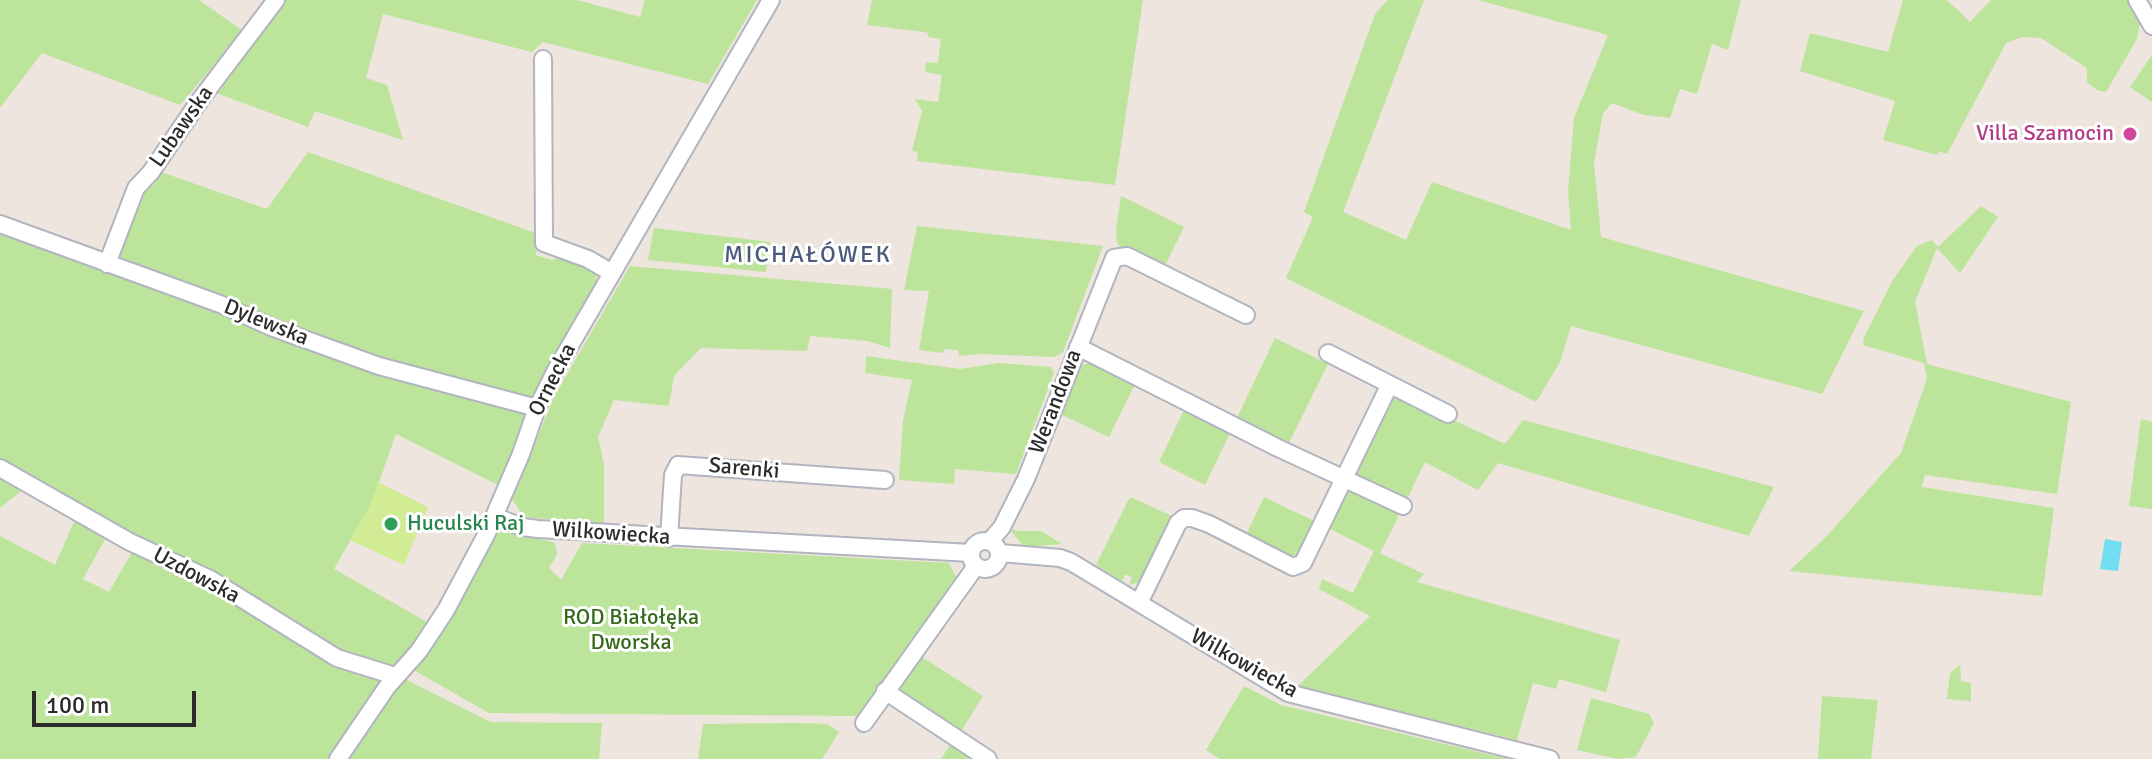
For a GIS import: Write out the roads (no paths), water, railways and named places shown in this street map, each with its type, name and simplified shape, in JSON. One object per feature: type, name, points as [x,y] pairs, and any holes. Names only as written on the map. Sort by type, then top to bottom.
[{"type":"street","name":"Lubawska","points":[[107,264],[136,188],[151,172],[200,100],[276,0]]},
{"type":"street","name":"Ornecka","points":[[338,759],[395,676],[431,634],[494,516],[537,408],[557,368],[771,0]]},
{"type":"street","points":[[2137,0],[2152,26]]},
{"type":"street","points":[[543,59],[544,243],[583,256],[612,273]]},
{"type":"street","name":"Dylewska","points":[[0,224],[379,366],[537,408]]},
{"type":"street","name":"Werandowa","points":[[995,547],[1026,479],[1114,258],[1127,256],[1246,315]]},
{"type":"street","points":[[1078,347],[1278,448],[1403,506]]},
{"type":"street","points":[[1328,353],[1448,414]]},
{"type":"street","points":[[1139,603],[1178,523],[1184,518],[1209,524],[1293,567],[1303,563],[1389,386]]},
{"type":"street","name":"Sarenki","points":[[669,538],[673,475],[678,465],[885,480]]},
{"type":"street","name":"Uzdowska","points":[[0,468],[130,542],[210,579],[337,658],[395,676]]},
{"type":"street","name":"Wilkowiecka","points":[[494,516],[522,527],[538,529],[973,560]]},
{"type":"street","points":[[864,723],[973,560],[975,544],[995,547],[998,561],[993,567],[984,569],[973,560]]},
{"type":"street","name":"Wilkowiecka","points":[[995,547],[1060,558],[1288,693],[1550,759]]},
{"type":"street","points":[[885,691],[988,759]]},
{"type":"water","points":[[2105,539],[2122,542],[2118,571],[2100,569]]},
{"type":"place","name":"Villa Szamocin","points":[[2130,134]]},
{"type":"place","name":"Huculski Raj","points":[[391,524]]},
{"type":"district","name":"MICHAŁÓWEK","points":[[808,256]]},
{"type":"park label","name":"ROD Białołęka Dworska","points":[[631,630]]}]
